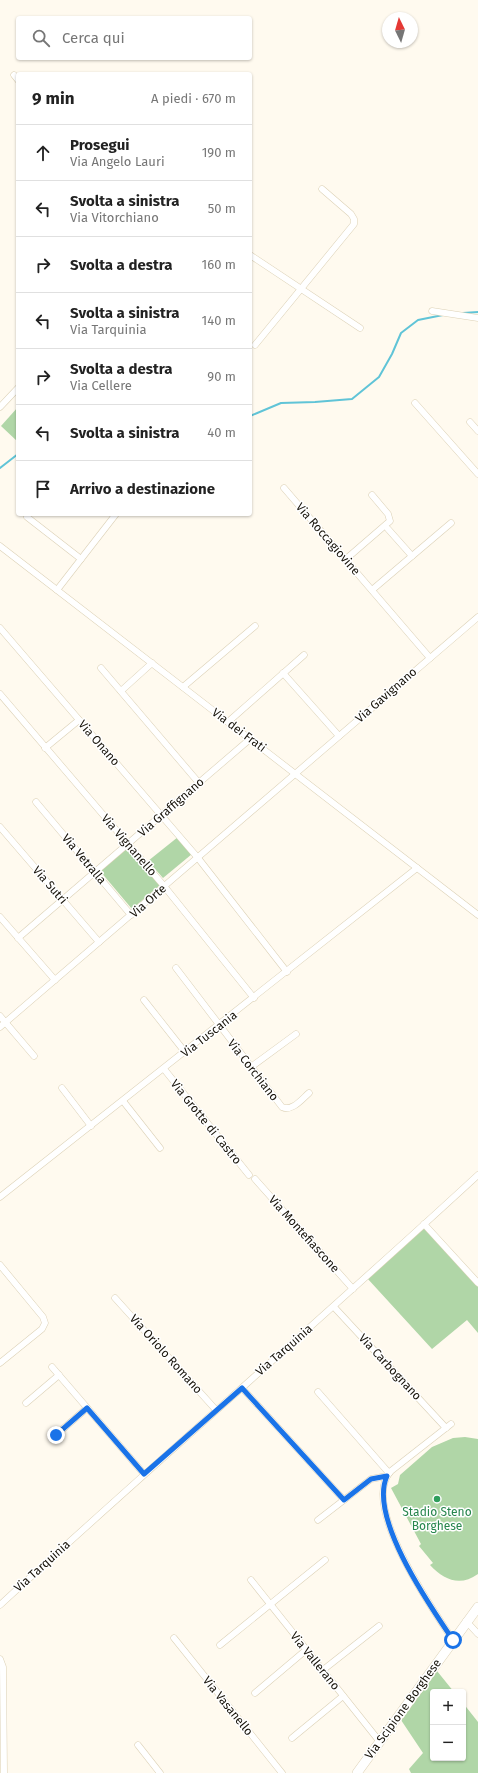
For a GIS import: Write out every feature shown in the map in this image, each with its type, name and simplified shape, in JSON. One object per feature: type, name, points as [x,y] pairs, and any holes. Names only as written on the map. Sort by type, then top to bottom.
[{"type":"main road","name":"Via Scipione Borghese","points":[[357,1773],[466,1621],[478,1607]]},
{"type":"street","points":[[255,345],[302,289],[354,223],[351,214],[322,189]]},
{"type":"street","points":[[252,256],[360,328]]},
{"type":"street","points":[[432,311],[478,318]]},
{"type":"street","points":[[0,407],[16,390]]},
{"type":"street","points":[[415,403],[478,474]]},
{"type":"street","points":[[470,422],[478,431]]},
{"type":"street","name":"Via Roccagiovine","points":[[284,488],[430,658]]},
{"type":"street","points":[[346,559],[390,521],[388,514],[372,495]]},
{"type":"street","points":[[57,590],[114,516]]},
{"type":"street","points":[[27,518],[81,559]]},
{"type":"street","points":[[372,590],[451,523]]},
{"type":"street","points":[[388,529],[412,556]]},
{"type":"street","name":"Via dei Frati","points":[[0,546],[478,915]]},
{"type":"street","name":"Via Gavignano","points":[[295,774],[478,617]]},
{"type":"street","points":[[183,687],[255,626]]},
{"type":"street","name":"Via Onano","points":[[0,628],[198,858],[287,972]]},
{"type":"street","points":[[228,722],[304,655]]},
{"type":"street","points":[[121,691],[152,663]]},
{"type":"street","points":[[101,668],[199,783]]},
{"type":"street","points":[[283,673],[339,736]]},
{"type":"street","name":"Via Vignanello","points":[[0,694],[164,886],[254,998]]},
{"type":"street","points":[[46,748],[79,720]]},
{"type":"street","name":"Via Graffignano","points":[[18,938],[250,739]]},
{"type":"street","name":"Via Orte","points":[[0,1027],[295,774]]},
{"type":"street","name":"Via Vetralla","points":[[36,802],[131,915]]},
{"type":"street","name":"Via Sutri","points":[[0,827],[99,942]]},
{"type":"street","name":"Via Tuscania","points":[[0,1197],[219,1026],[417,868]]},
{"type":"street","points":[[0,917],[55,980]]},
{"type":"street","name":"Via Corchiano","points":[[176,968],[219,1026],[285,1108],[293,1107],[309,1093]]},
{"type":"street","points":[[144,1000],[185,1052]]},
{"type":"street","points":[[0,1016],[34,1056]]},
{"type":"street","points":[[251,1067],[296,1034]]},
{"type":"street","name":"Via Grotte di Castro","points":[[164,1069],[249,1175]]},
{"type":"street","points":[[62,1088],[91,1126]]},
{"type":"street","points":[[123,1101],[160,1148]]},
{"type":"street","name":"Via Tarquinia","points":[[0,1605],[144,1474],[334,1307],[478,1175]]},
{"type":"street","name":"Via Montefiascone","points":[[255,1179],[353,1289]]},
{"type":"street","points":[[424,1224],[478,1283]]},
{"type":"street","points":[[0,1265],[43,1317],[45,1323],[42,1329],[0,1363]]},
{"type":"street","name":"Via Oriolo Romano","points":[[115,1298],[216,1410]]},
{"type":"street","name":"Via Carbognano","points":[[334,1307],[448,1426],[388,1474]]},
{"type":"street","points":[[52,1367],[144,1474]]},
{"type":"street","points":[[26,1403],[59,1375]]},
{"type":"street","points":[[242,1388],[344,1500]]},
{"type":"street","points":[[318,1392],[388,1474]]},
{"type":"street","points":[[56,1435],[87,1408]]},
{"type":"street","points":[[318,1520],[371,1479],[388,1474]]},
{"type":"street","points":[[388,1474],[384,1482],[384,1496],[394,1536],[415,1582],[453,1640]]},
{"type":"street","points":[[220,1645],[325,1560]]},
{"type":"street","name":"Via Vallerano","points":[[251,1580],[380,1742]]},
{"type":"street","points":[[466,1621],[478,1634]]},
{"type":"street","points":[[323,1670],[378,1626]]},
{"type":"street","name":"Via Vasanello","points":[[174,1638],[282,1773]]},
{"type":"street","points":[[255,1693],[306,1650]]},
{"type":"street","points":[[0,1659],[3,1668],[4,1773]]},
{"type":"street","points":[[292,1738],[343,1696]]},
{"type":"street","points":[[138,1745],[160,1773]]},
{"type":"green space","points":[[16,409],[16,440],[1,426]]},
{"type":"green space","points":[[178,837],[192,854],[163,878],[148,861]]},
{"type":"green space","points":[[129,847],[160,885],[132,909],[100,871]]},
{"type":"green space","points":[[424,1227],[478,1287],[478,1333],[467,1320],[432,1349],[367,1278]]},
{"type":"green space","name":"Stadio Steno Borghese","points":[[465,1437],[478,1439],[478,1574],[471,1578],[459,1581],[452,1580],[441,1575],[430,1565],[433,1563],[419,1546],[421,1544],[391,1488],[398,1484],[400,1475],[432,1447],[453,1438]]},
{"type":"green space","points":[[437,1671],[452,1689],[430,1689],[430,1761],[466,1761],[466,1707],[478,1722],[478,1773],[411,1773],[409,1769],[423,1753],[401,1720]]},
{"type":"waterway","points":[[463,313],[478,312]]},
{"type":"waterway","points":[[252,415],[281,403],[352,399],[379,377],[392,354],[401,333],[418,320],[443,315]]},
{"type":"waterway","points":[[0,468],[16,456]]},
{"type":"place","name":"Stadio Steno Borghese","points":[[437,1499]]},
{"type":"route","points":[[56,1435],[87,1408],[144,1474],[242,1388],[344,1500],[371,1479],[378,1476],[387,1476],[383,1489],[386,1509],[394,1536],[419,1590],[453,1640]]}]
